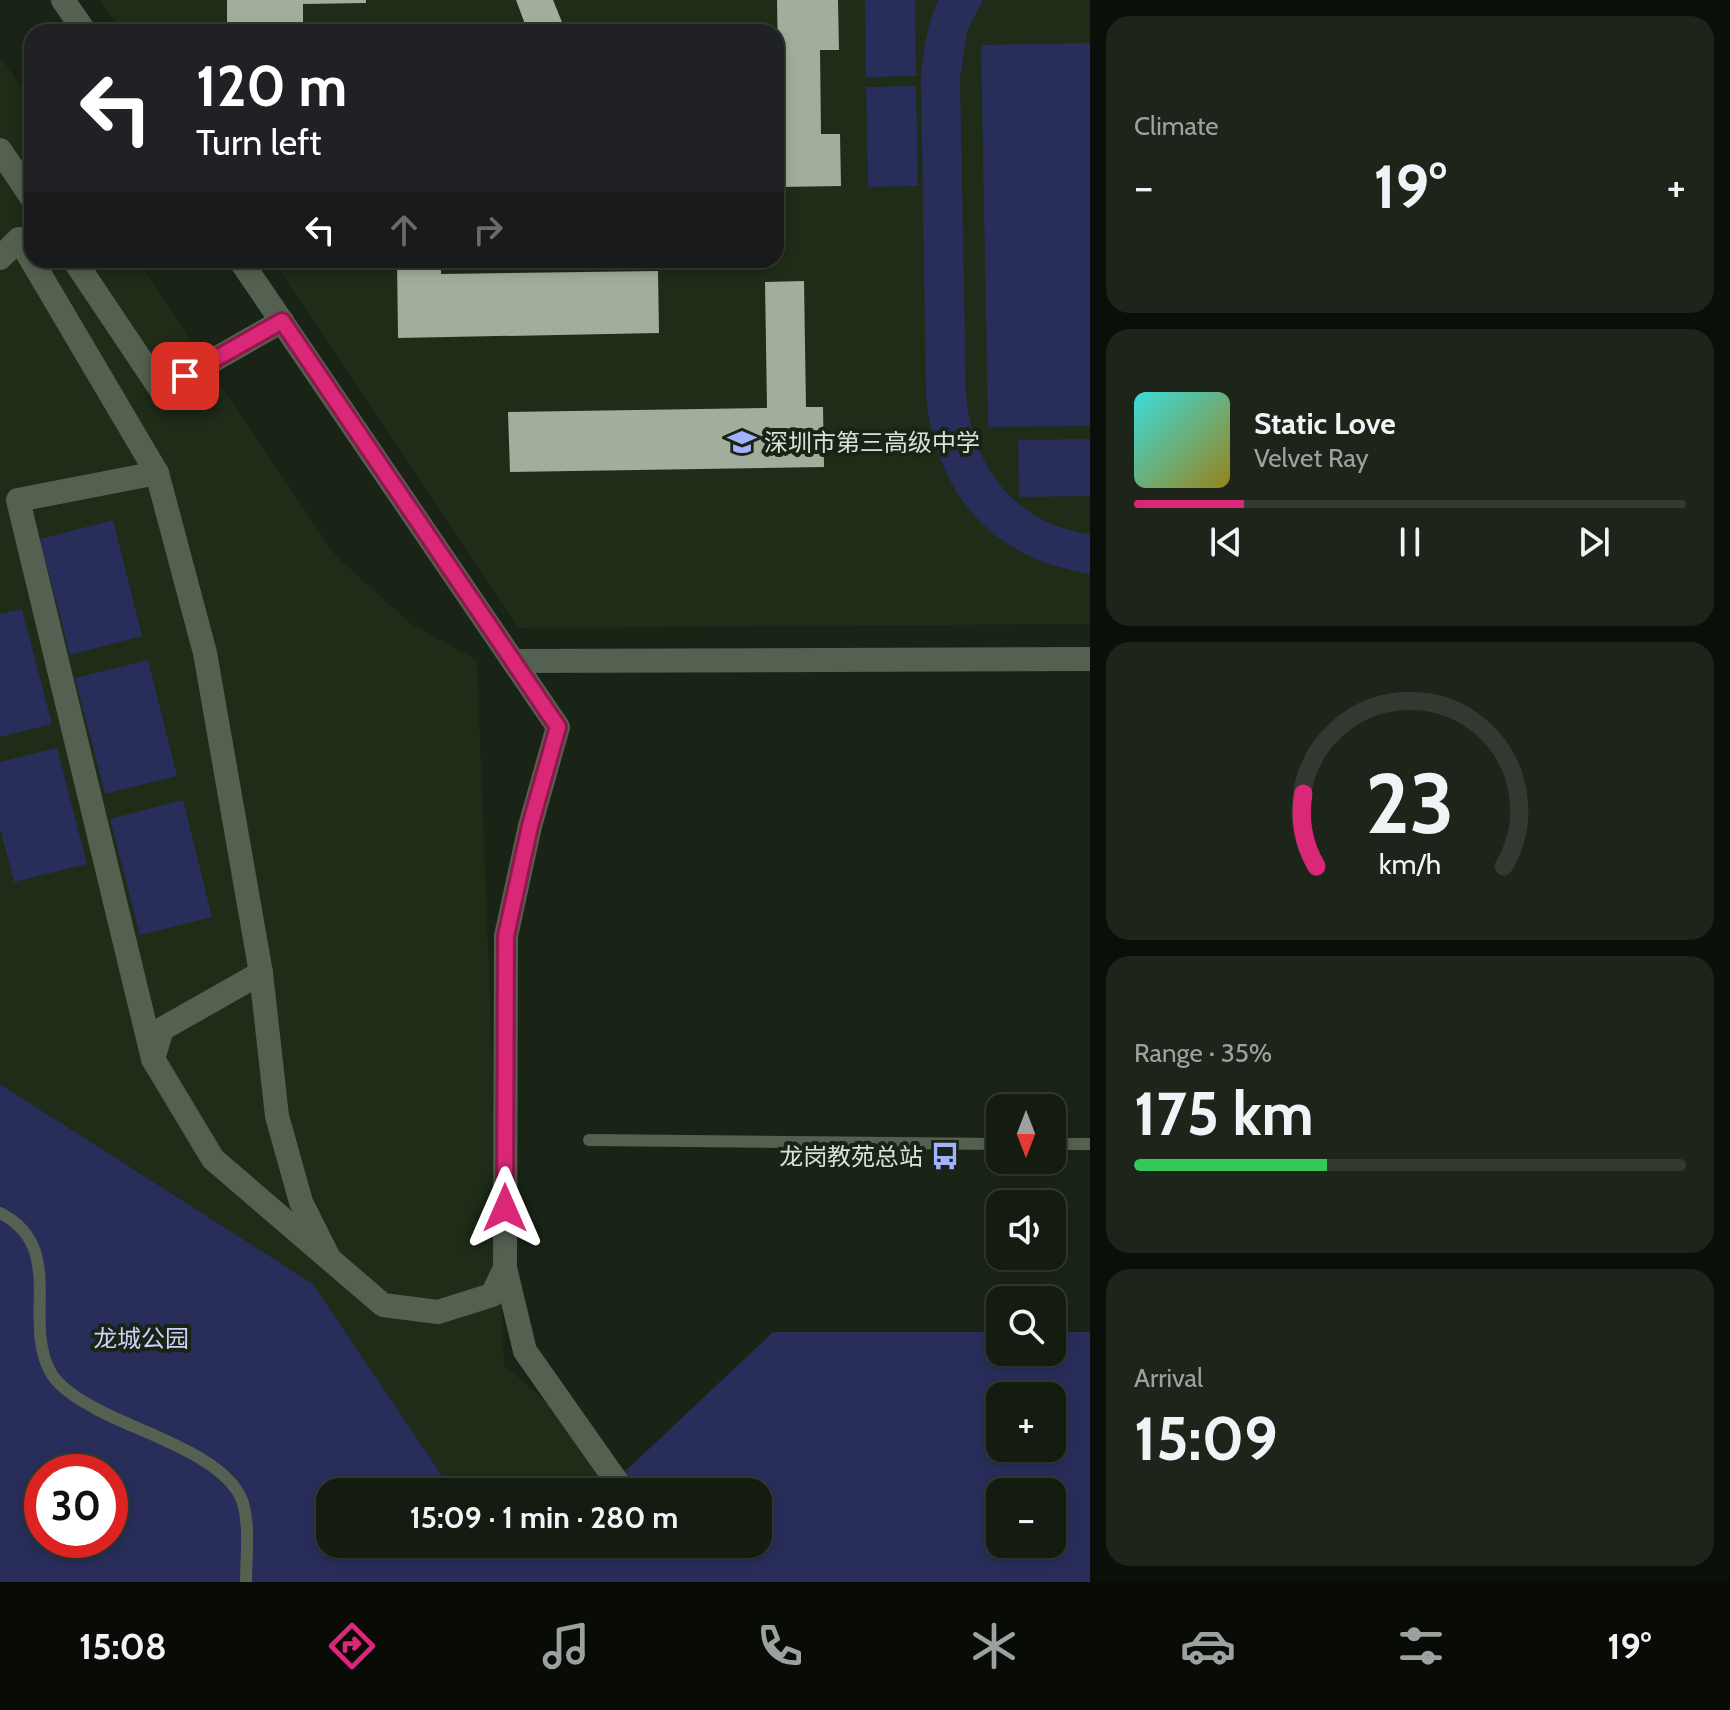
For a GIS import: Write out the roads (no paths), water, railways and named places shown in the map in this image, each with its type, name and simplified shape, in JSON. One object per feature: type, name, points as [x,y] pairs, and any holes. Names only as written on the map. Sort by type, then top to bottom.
[{"type":"street","points":[[63,0],[80,24]]},
{"type":"street","points":[[0,150],[24,186]]},
{"type":"street","points":[[0,258],[19,239],[24,247]]},
{"type":"street","points":[[36,268],[157,473],[205,653],[261,973],[277,1116],[301,1202],[329,1258]]},
{"type":"street","points":[[79,268],[161,390],[282,321]]},
{"type":"street","points":[[246,268],[558,727],[530,826],[506,936],[505,1268],[525,1351],[614,1478]]},
{"type":"street","points":[[157,473],[18,500],[153,1059],[213,1159],[383,1305],[438,1312],[492,1295],[505,1268]]},
{"type":"street","points":[[513,661],[1090,659]]},
{"type":"street","points":[[153,1059],[162,1029],[261,973]]},
{"type":"lane","points":[[589,1140],[986,1144]]},
{"type":"lane","points":[[1066,1144],[1090,1144]]},
{"type":"lane","points":[[0,1213],[24,1229],[31,1241],[39,1268],[42,1339],[51,1374],[73,1396],[104,1414],[164,1440],[222,1472],[236,1487],[243,1504],[247,1526],[246,1582]]},
{"type":"place","name":"深圳市第三高级中学","points":[[742,442]]},
{"type":"place","name":"龙岗教苑总站","points":[[945,1156]]},
{"type":"park label","name":"龙城公园","points":[[141,1338]]}]
